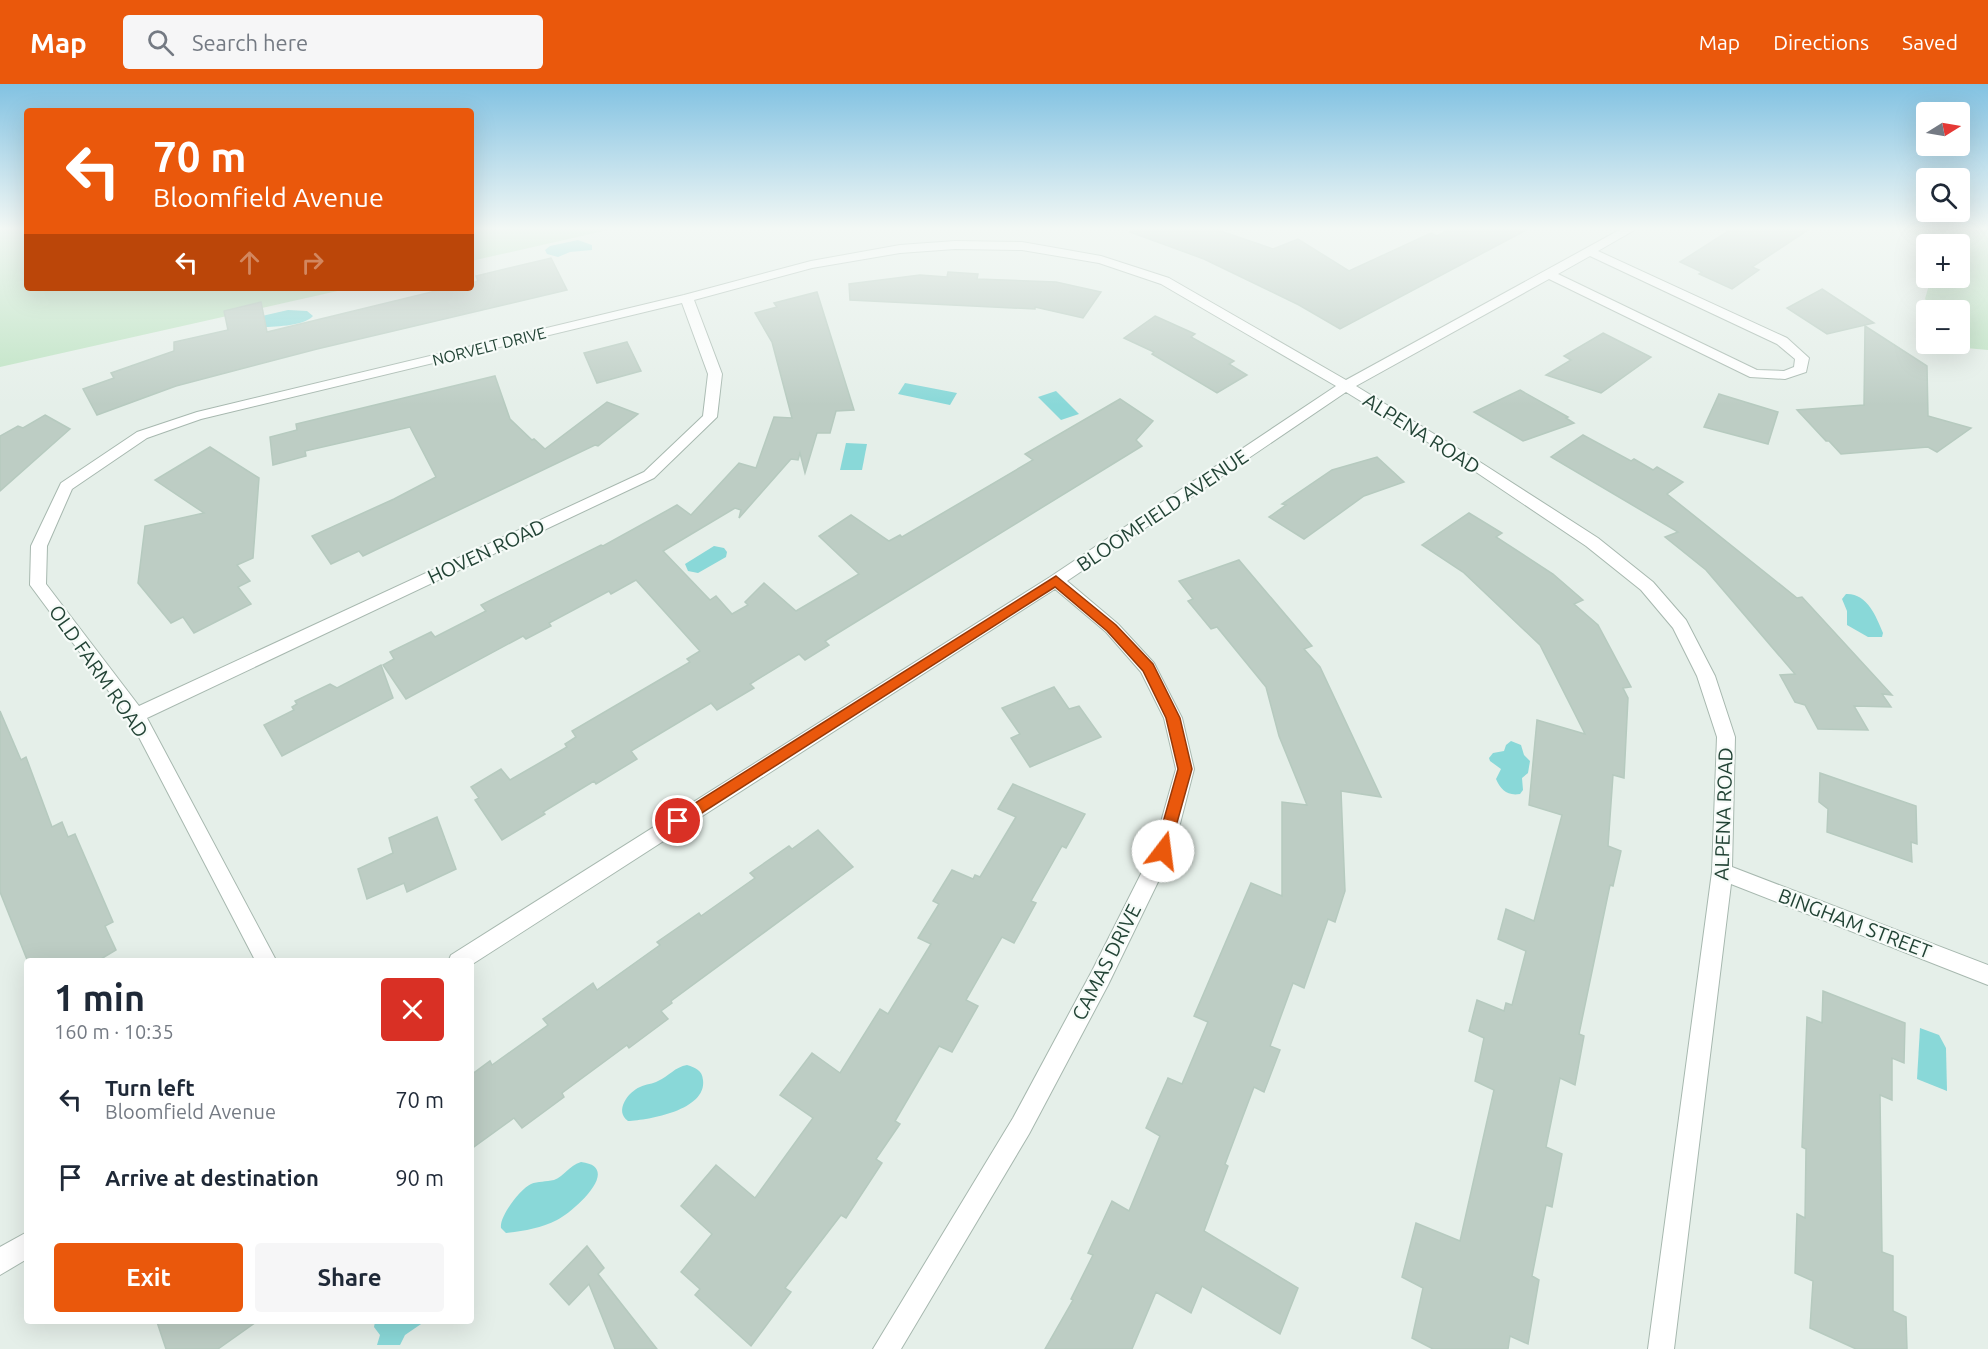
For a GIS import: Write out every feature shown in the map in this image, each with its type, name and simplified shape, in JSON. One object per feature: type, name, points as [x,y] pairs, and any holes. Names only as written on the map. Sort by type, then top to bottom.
[{"type":"street","name":"NORVELT DRIVE","points":[[109,456],[142,435],[197,416],[728,287]]},
{"type":"street","name":"NORVELT DRIVE","points":[[1177,287],[1346,386]]},
{"type":"street","name":"BLOOMFIELD AVENUE","points":[[464,958],[1056,580],[1346,386],[1528,287]]},
{"type":"street","points":[[1575,287],[1755,374],[1785,375],[1801,369],[1802,358],[1782,341],[1666,287]]},
{"type":"street","name":"HOVEN ROAD","points":[[135,715],[649,474],[710,417],[715,374],[687,298]]},
{"type":"street","name":"ALPENA ROAD","points":[[1346,386],[1478,467],[1592,542],[1647,586],[1680,624],[1706,676],[1726,737],[1722,872],[1661,1349]]},
{"type":"street","name":"OLD FARM ROAD","points":[[109,456],[66,486],[39,546],[38,585],[135,715],[265,958]]},
{"type":"street","name":"CAMAS DRIVE","points":[[886,1349],[1021,1126],[1100,978],[1163,851],[1185,769],[1173,718],[1148,668],[1112,628],[1056,580]]},
{"type":"street","name":"BINGHAM STREET","points":[[1722,872],[1988,975]]},
{"type":"street","points":[[0,1262],[24,1246]]},
{"type":"green space","points":[[0,287],[24,287],[24,291],[338,291],[0,367]]},
{"type":"green space","points":[[1988,287],[1988,350],[1970,348],[1970,300],[1926,300],[1928,288]]},
{"type":"water","points":[[288,310],[307,311],[313,316],[295,324],[258,328],[262,316]]},
{"type":"water","points":[[905,383],[957,393],[950,405],[898,394]]},
{"type":"water","points":[[1056,391],[1079,414],[1061,420],[1038,397]]},
{"type":"water","points":[[846,443],[867,444],[862,470],[840,470]]},
{"type":"water","points":[[714,546],[724,548],[727,552],[726,557],[698,573],[688,571],[685,564]]},
{"type":"water","points":[[1846,594],[1860,597],[1865,601],[1877,620],[1883,633],[1882,637],[1868,637],[1847,625],[1847,611],[1842,599]]},
{"type":"water","points":[[1511,741],[1521,745],[1524,755],[1530,761],[1528,773],[1522,778],[1523,790],[1520,794],[1511,794],[1502,789],[1496,779],[1501,769],[1489,758],[1493,753],[1504,751],[1506,745]]},
{"type":"water","points":[[1920,1028],[1939,1035],[1946,1048],[1947,1091],[1917,1079]]},
{"type":"water","points":[[687,1065],[698,1070],[703,1080],[702,1090],[696,1099],[687,1106],[662,1115],[628,1121],[624,1117],[622,1107],[627,1097],[635,1089],[656,1082]]},
{"type":"water","points":[[581,1162],[593,1166],[598,1172],[597,1180],[574,1208],[557,1220],[539,1227],[506,1233],[501,1228],[503,1217],[516,1197],[526,1187],[534,1183],[554,1180]]},
{"type":"water","points":[[375,1324],[421,1324],[405,1335],[400,1345],[377,1345],[380,1335],[374,1327]]},
{"type":"building","points":[[474,287],[566,287],[567,290],[317,349],[176,386],[97,415],[83,389],[114,378],[111,373],[174,351],[174,342],[228,330],[224,311],[261,302],[267,332],[436,291],[474,291]]},
{"type":"building","points":[[849,287],[1079,287],[1101,292],[1083,318],[1035,307],[1035,309],[850,300]]},
{"type":"building","points":[[1262,287],[1419,287],[1340,329]]},
{"type":"building","points":[[1822,289],[1874,323],[1827,334],[1787,308]]},
{"type":"building","points":[[817,292],[854,410],[836,411],[830,433],[817,433],[805,473],[800,453],[798,460],[791,459],[739,518],[741,510],[735,508],[663,551],[710,600],[716,596],[732,614],[748,605],[745,602],[764,583],[796,611],[859,574],[819,536],[851,515],[889,541],[900,535],[902,537],[1033,460],[1025,454],[1120,399],[1153,421],[1136,440],[1142,446],[825,641],[829,645],[805,660],[799,654],[750,684],[754,688],[717,710],[711,703],[631,751],[637,759],[596,784],[594,781],[502,840],[475,800],[479,798],[471,787],[501,769],[510,780],[567,747],[565,744],[576,737],[572,731],[690,662],[687,659],[700,651],[636,580],[611,594],[609,591],[549,623],[551,626],[526,639],[523,636],[406,699],[383,665],[394,659],[390,652],[431,632],[435,637],[486,611],[481,605],[603,546],[677,505],[691,515],[739,463],[756,468],[774,417],[792,418],[772,342],[755,313],[777,307],[774,303]]},
{"type":"building","points":[[1155,316],[1195,334],[1191,337],[1234,361],[1229,364],[1247,375],[1217,393],[1152,354],[1154,352],[1124,338]]},
{"type":"building","points":[[1865,326],[1927,366],[1928,416],[1971,428],[1937,452],[1928,447],[1841,454],[1829,441],[1826,441],[1797,410],[1864,405]]},
{"type":"building","points":[[1603,333],[1651,357],[1601,393],[1546,375],[1571,360],[1564,356]]},
{"type":"building","points":[[627,342],[641,371],[597,383],[584,353]]},
{"type":"building","points":[[495,376],[510,419],[545,449],[607,402],[638,414],[598,446],[595,445],[363,556],[359,551],[331,564],[312,536],[394,499],[436,477],[410,427],[305,451],[306,456],[273,465],[270,437],[297,430],[296,424]]},
{"type":"building","points":[[1520,390],[1568,417],[1566,418],[1574,423],[1523,441],[1474,412]]},
{"type":"building","points":[[1719,394],[1778,412],[1768,444],[1704,427]]},
{"type":"building","points":[[45,415],[70,429],[0,491],[0,436],[18,426],[23,428]]},
{"type":"building","points":[[1583,435],[1631,461],[1634,459],[1653,470],[1657,467],[1683,482],[1667,494],[1797,598],[1802,597],[1892,695],[1882,694],[1891,707],[1854,706],[1868,730],[1818,729],[1805,705],[1795,702],[1780,675],[1795,674],[1706,570],[1665,537],[1678,532],[1551,457]]},
{"type":"building","points":[[210,447],[259,478],[253,558],[237,565],[250,581],[238,587],[251,604],[194,633],[183,617],[171,623],[138,583],[145,526],[204,513],[155,480]]},
{"type":"building","points":[[1377,457],[1404,482],[1364,496],[1304,539],[1269,517],[1286,505],[1282,504],[1332,470]]},
{"type":"building","points":[[1469,513],[1502,533],[1496,537],[1553,574],[1583,600],[1574,604],[1598,625],[1631,687],[1623,688],[1628,698],[1624,778],[1613,775],[1608,846],[1621,851],[1613,886],[1610,885],[1579,1034],[1584,1036],[1575,1085],[1560,1078],[1546,1147],[1562,1154],[1552,1207],[1546,1205],[1532,1276],[1539,1280],[1528,1344],[1510,1336],[1508,1349],[1433,1349],[1412,1338],[1423,1288],[1402,1277],[1416,1223],[1460,1241],[1494,1090],[1475,1081],[1484,1038],[1469,1031],[1477,1000],[1504,1011],[1506,1003],[1512,1005],[1526,951],[1498,939],[1506,909],[1534,921],[1562,815],[1529,805],[1537,720],[1585,734],[1540,645],[1463,572],[1422,545]]},
{"type":"building","points":[[1239,560],[1312,646],[1304,649],[1320,667],[1381,797],[1341,791],[1345,891],[1335,922],[1328,919],[1304,988],[1293,983],[1270,1046],[1280,1050],[1264,1092],[1254,1087],[1225,1164],[1228,1166],[1204,1231],[1298,1288],[1280,1334],[1202,1286],[1191,1313],[1156,1292],[1132,1349],[1045,1349],[1073,1300],[1071,1299],[1093,1255],[1088,1253],[1112,1201],[1129,1211],[1160,1136],[1146,1128],[1168,1078],[1182,1084],[1208,1022],[1194,1016],[1251,883],[1282,896],[1282,802],[1307,805],[1279,736],[1266,687],[1217,627],[1211,629],[1188,601],[1193,599],[1179,581]]},
{"type":"building","points":[[381,665],[393,698],[282,756],[264,725],[294,710],[292,707],[297,704],[295,701],[330,684],[337,688]]},
{"type":"building","points":[[1054,687],[1069,709],[1079,706],[1101,737],[1030,767],[1011,738],[1020,734],[1002,708]]},
{"type":"building","points":[[0,711],[21,760],[26,757],[52,827],[62,822],[68,837],[75,834],[113,922],[105,926],[116,950],[103,958],[26,958],[0,892]]},
{"type":"building","points":[[1820,773],[1916,806],[1917,844],[1911,842],[1912,862],[1827,832],[1828,809],[1819,802]]},
{"type":"building","points":[[1013,784],[1085,814],[1066,848],[1062,846],[1031,901],[1036,903],[1014,943],[1002,937],[966,1000],[978,1006],[952,1052],[939,1046],[895,1121],[900,1124],[876,1159],[882,1163],[846,1218],[841,1215],[785,1288],[791,1292],[751,1346],[695,1295],[700,1289],[681,1272],[712,1234],[681,1206],[716,1165],[755,1198],[813,1118],[780,1095],[812,1053],[840,1073],[880,1009],[888,1014],[931,944],[918,938],[939,904],[933,901],[952,870],[973,879],[975,875],[980,877],[1016,817],[998,809]]},
{"type":"building","points":[[437,817],[456,869],[407,892],[404,883],[367,899],[358,869],[393,853],[389,838]]},
{"type":"building","points":[[818,830],[853,867],[671,1001],[672,1003],[661,1011],[668,1019],[629,1048],[627,1045],[562,1093],[564,1097],[522,1128],[514,1118],[474,1147],[474,1073],[490,1061],[492,1065],[548,1025],[543,1019],[593,983],[597,990],[660,945],[657,942],[699,913],[701,916],[755,878],[750,873],[789,846],[792,849]]},
{"type":"building","points":[[1823,991],[1905,1023],[1904,1063],[1892,1058],[1892,1100],[1880,1095],[1882,1252],[1893,1256],[1893,1311],[1906,1317],[1907,1349],[1856,1349],[1810,1328],[1813,1281],[1795,1273],[1797,1214],[1805,1218],[1806,1149],[1802,1147],[1807,1017],[1822,1023]]},
{"type":"building","points":[[587,1246],[604,1268],[598,1274],[657,1349],[615,1349],[589,1284],[569,1305],[550,1284]]},
{"type":"building","points":[[158,1324],[253,1324],[218,1349],[166,1349]]},
{"type":"route","points":[[678,821],[1056,580],[1112,628],[1148,668],[1173,718],[1185,769],[1163,851]]}]
